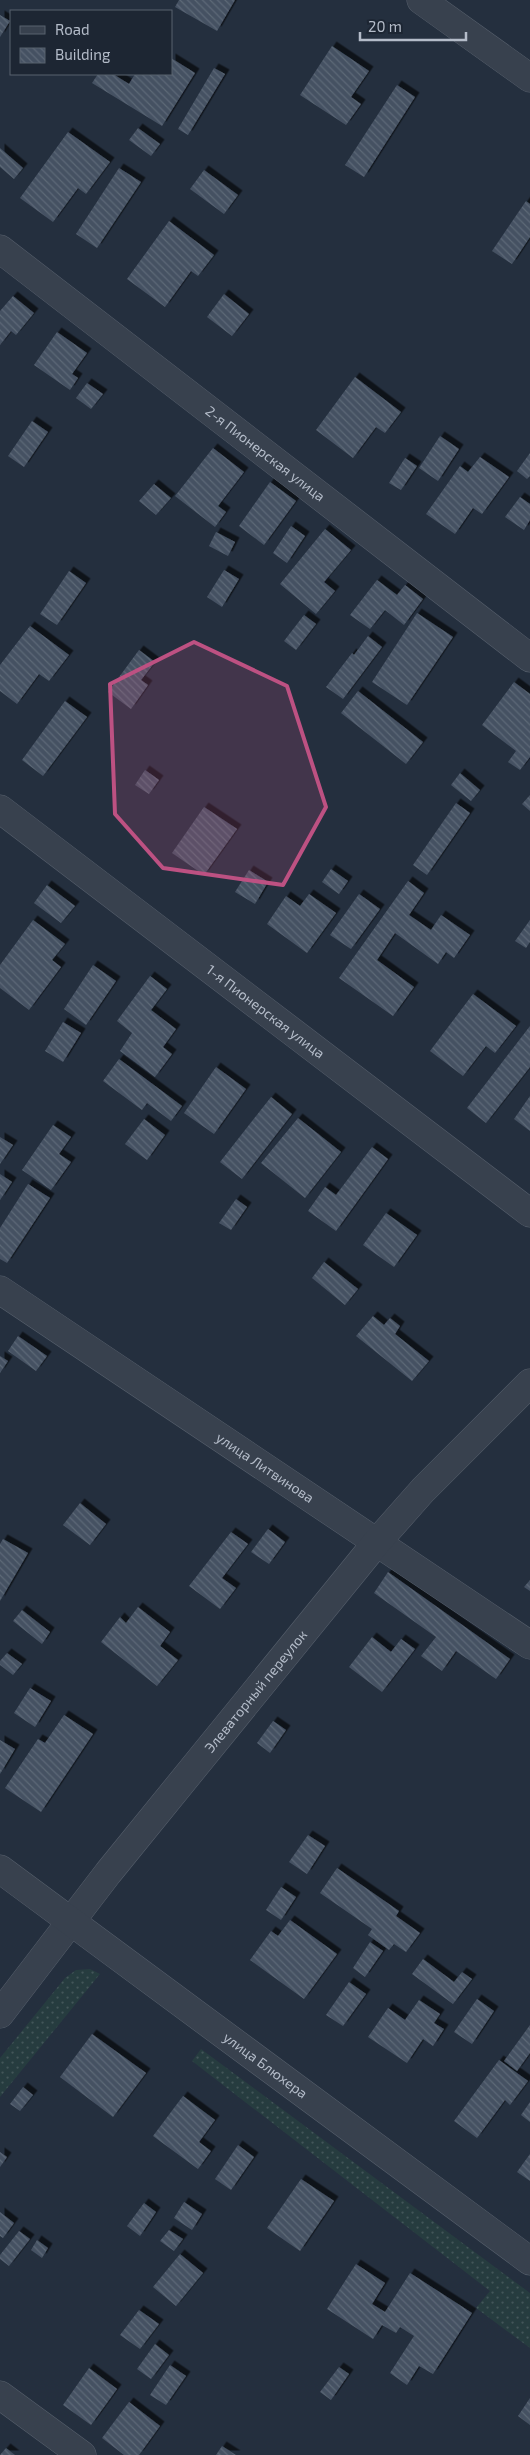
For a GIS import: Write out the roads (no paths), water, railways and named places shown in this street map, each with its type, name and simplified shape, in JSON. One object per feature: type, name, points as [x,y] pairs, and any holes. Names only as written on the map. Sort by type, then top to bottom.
[{"type":"street","points":[[421,0],[530,78]]},
{"type":"street","name":"2-я Пионерская улица","points":[[0,249],[530,658]]},
{"type":"street","name":"1-я Пионерская улица","points":[[0,809],[530,1213]]},
{"type":"street","name":"улица Литвинова","points":[[0,1290],[530,1645]]},
{"type":"street","name":"Элеваторный переулок","points":[[0,2014],[71,1922],[377,1542],[423,1490],[530,1383]]},
{"type":"street","name":"улица Блюхера","points":[[0,1869],[530,2261]]},
{"type":"street","points":[[0,2395],[82,2455]]}]
